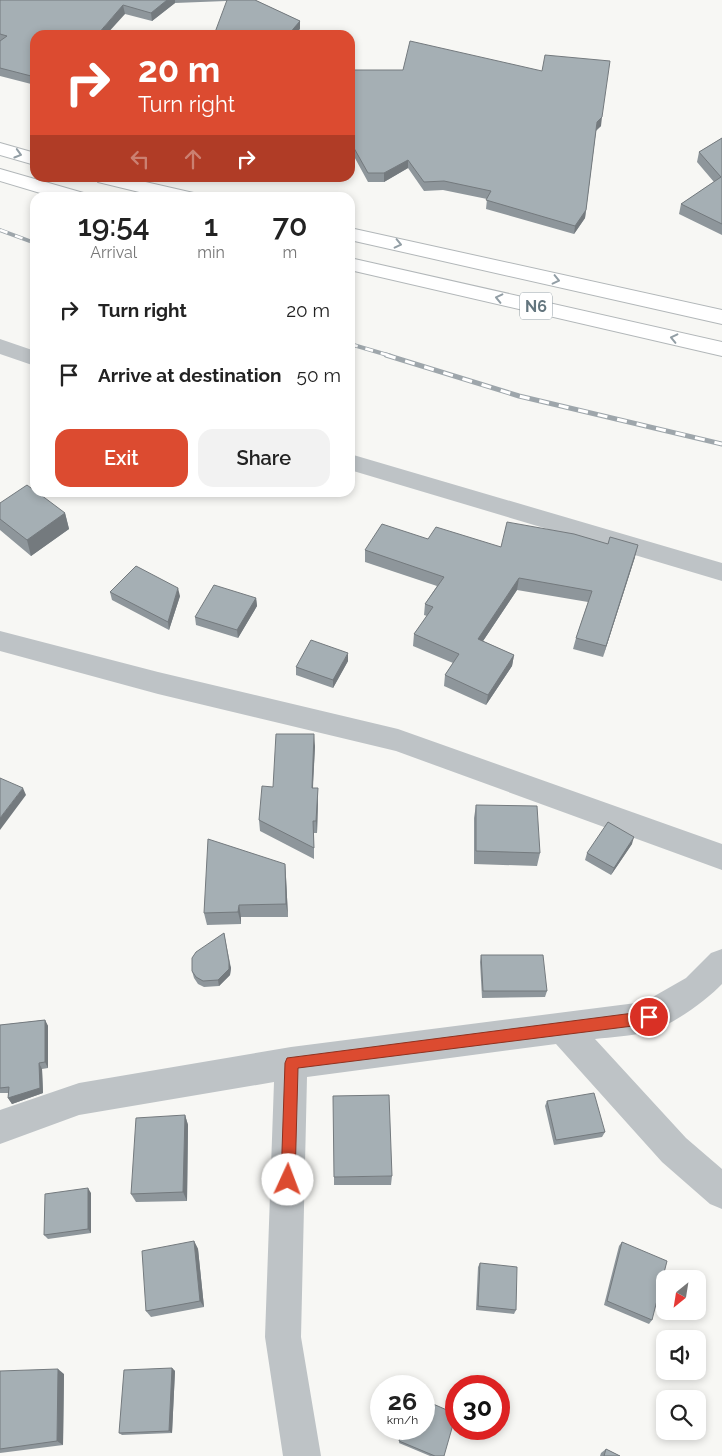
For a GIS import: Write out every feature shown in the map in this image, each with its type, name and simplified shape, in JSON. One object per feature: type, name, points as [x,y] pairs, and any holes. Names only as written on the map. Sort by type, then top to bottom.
[{"type":"highway","points":[[0,149],[30,158]]},
{"type":"highway","points":[[0,175],[59,192]]},
{"type":"highway","points":[[122,182],[165,192]]},
{"type":"highway","name":"N6","points":[[355,235],[722,317]]},
{"type":"highway","name":"N6","points":[[355,265],[722,349]]},
{"type":"street","points":[[2,349],[30,357]]},
{"type":"street","points":[[355,463],[722,572]]},
{"type":"street","points":[[0,641],[158,683],[398,740],[722,856]]},
{"type":"street","points":[[0,1127],[79,1099],[291,1063],[649,1017],[697,988],[722,963]]},
{"type":"street","points":[[563,1028],[674,1150],[722,1192]]},
{"type":"street","points":[[291,1063],[283,1337],[302,1456]]},
{"type":"building","points":[[0,0],[167,0],[151,13],[123,5],[101,30],[30,30],[30,76],[0,68],[0,41],[7,36],[0,34]]},
{"type":"building","points":[[227,0],[255,0],[300,21],[292,30],[216,30]]},
{"type":"building","points":[[410,41],[542,71],[545,55],[610,61],[602,117],[597,122],[586,210],[575,226],[486,200],[491,191],[444,181],[424,182],[408,160],[384,173],[368,173],[355,150],[355,70],[403,70]]},
{"type":"building","points":[[722,138],[722,224],[681,204],[721,177],[699,152]]},
{"type":"building","points":[[27,485],[30,487],[30,497],[44,497],[65,513],[27,540],[0,519],[0,503]]},
{"type":"building","points":[[507,522],[574,534],[608,544],[610,537],[638,545],[606,646],[576,638],[592,591],[519,578],[478,639],[514,655],[488,695],[445,675],[459,654],[414,634],[433,607],[425,604],[444,577],[365,550],[382,524],[428,539],[436,527],[501,547]]},
{"type":"building","points":[[136,566],[178,588],[168,622],[110,592]]},
{"type":"building","points":[[214,585],[256,598],[237,630],[195,617]]},
{"type":"building","points":[[311,640],[348,653],[333,680],[296,667]]},
{"type":"building","points":[[276,734],[314,734],[312,788],[318,788],[316,821],[313,821],[314,848],[259,820],[262,786],[273,787]]},
{"type":"building","points":[[0,778],[23,788],[0,818]]},
{"type":"building","points":[[476,805],[537,806],[540,853],[476,851]]},
{"type":"building","points":[[608,822],[634,837],[614,868],[587,853]]},
{"type":"building","points":[[208,839],[285,864],[286,904],[239,905],[238,912],[204,913]]},
{"type":"building","points":[[224,933],[229,969],[218,980],[203,981],[196,977],[192,971],[192,958],[196,952]]},
{"type":"building","points":[[481,955],[543,955],[547,991],[483,991]]},
{"type":"building","points":[[45,1020],[45,1062],[39,1063],[40,1088],[8,1098],[9,1087],[0,1088],[0,1025]]},
{"type":"building","points":[[594,1093],[605,1132],[556,1140],[547,1101]]},
{"type":"building","points":[[389,1095],[392,1176],[334,1177],[333,1096]]},
{"type":"building","points":[[185,1115],[183,1192],[131,1194],[136,1118]]},
{"type":"building","points":[[88,1188],[88,1229],[44,1235],[45,1194]]},
{"type":"building","points":[[194,1241],[200,1301],[146,1311],[142,1251]]},
{"type":"building","points":[[622,1242],[667,1261],[665,1270],[656,1270],[656,1304],[652,1320],[607,1301]]},
{"type":"building","points":[[480,1263],[517,1267],[516,1310],[478,1306]]},
{"type":"building","points":[[172,1368],[169,1431],[119,1433],[124,1370]]},
{"type":"building","points":[[58,1369],[57,1441],[0,1449],[0,1371]]},
{"type":"building","points":[[435,1405],[445,1409],[445,1440],[449,1440],[444,1456],[435,1456],[399,1441],[435,1440]]},
{"type":"building","points":[[606,1449],[620,1456],[604,1456]]},
{"type":"railway","points":[[0,230],[30,241]]},
{"type":"railway","points":[[355,345],[391,356]]},
{"type":"railway","points":[[386,355],[519,396],[722,444]]},
{"type":"route","points":[[288,1180],[291,1063],[649,1017]]}]
